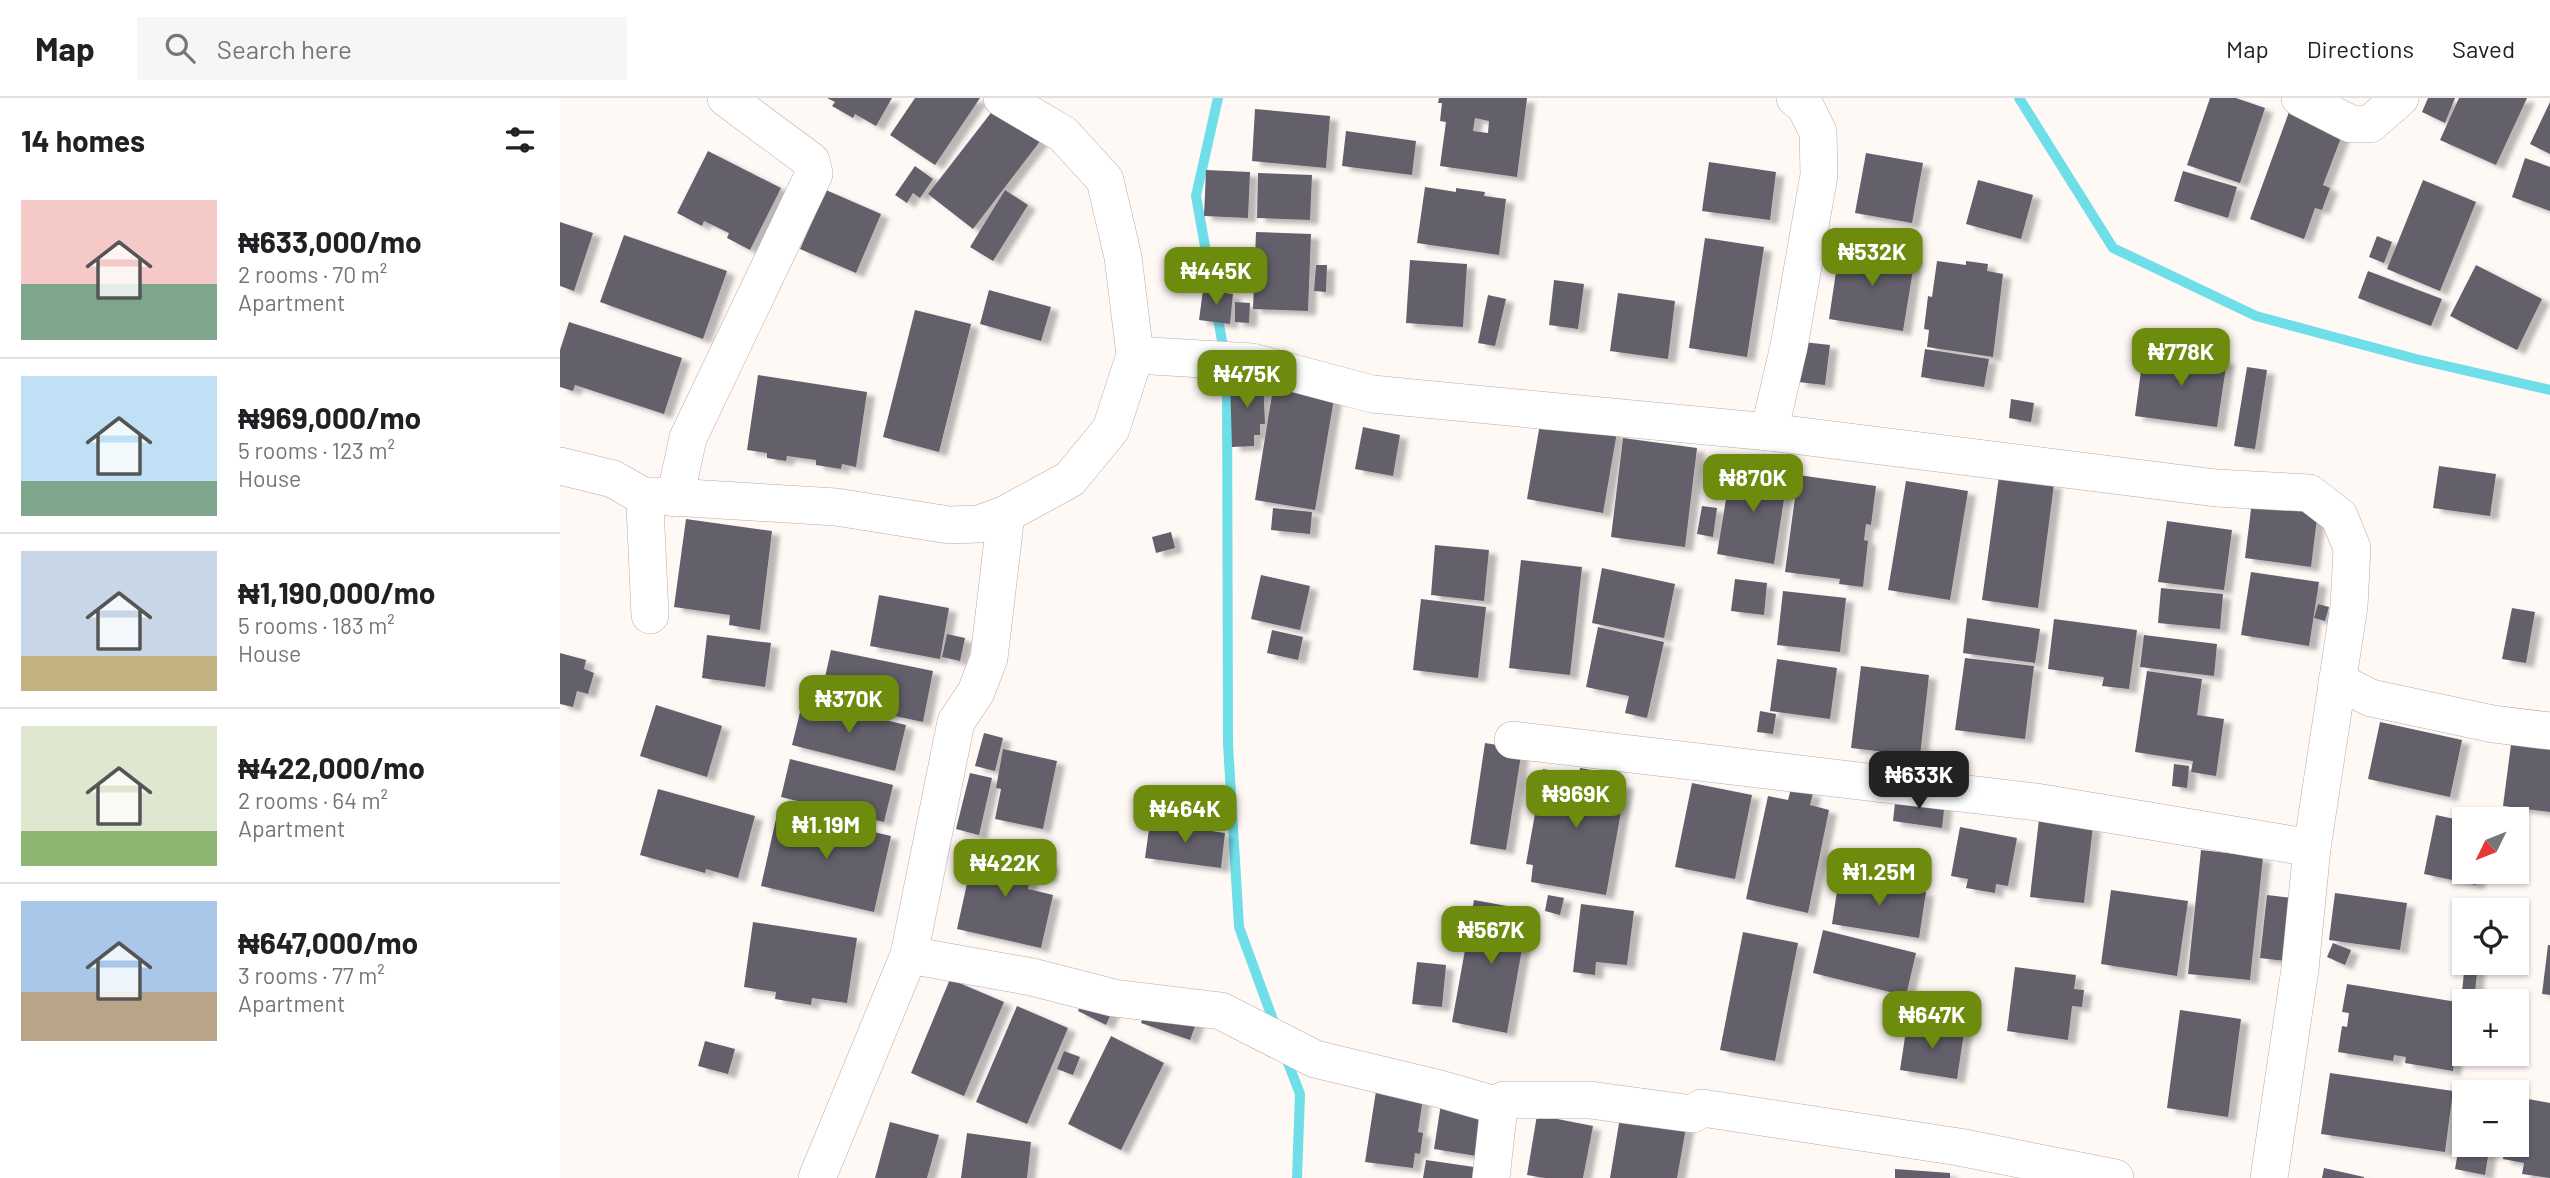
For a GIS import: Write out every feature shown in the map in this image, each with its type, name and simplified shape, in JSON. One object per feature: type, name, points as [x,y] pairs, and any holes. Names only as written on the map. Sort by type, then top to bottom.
[{"type":"street","points":[[650,615],[645,505],[662,498],[814,174],[811,162],[726,98]]},
{"type":"street","points":[[560,466],[612,479],[662,498],[835,507],[949,525],[979,524],[1006,514],[1070,479],[1111,429],[1135,355],[1123,257],[1105,180],[1063,134],[1002,98]]},
{"type":"street","points":[[1769,432],[1789,346],[1819,175],[1818,132],[1805,106],[1795,98]]},
{"type":"street","points":[[2300,98],[2351,124],[2370,124],[2400,98]]},
{"type":"street","points":[[1135,355],[1252,362],[1372,394],[1769,432],[2216,488],[2309,493],[2339,516],[2352,548],[2348,606],[2312,848],[2300,969],[2269,1178]]},
{"type":"street","points":[[817,1178],[909,955],[956,722],[976,692],[989,658],[1006,514]]},
{"type":"street","points":[[2337,681],[2371,698],[2493,724],[2550,731]]},
{"type":"street","points":[[1513,740],[2036,802],[2312,848]]},
{"type":"street","points":[[909,955],[1032,977],[1114,998],[1221,1011],[1315,1059],[1499,1106]]},
{"type":"street","points":[[1491,1178],[1499,1106],[1504,1100],[1590,1100],[1693,1114],[1703,1108],[1959,1147],[2115,1178]]},
{"type":"building","points":[[827,98],[892,98],[876,126],[855,114],[853,118],[832,106],[835,102]]},
{"type":"building","points":[[915,98],[980,98],[935,165],[890,135]]},
{"type":"building","points":[[1439,98],[1527,98],[1517,177],[1440,166],[1446,122],[1440,121],[1442,103],[1438,103]],"holes":[[[1475,118],[1489,121],[1488,133],[1473,131]]]},
{"type":"building","points":[[2210,98],[2236,98],[2265,108],[2240,183],[2187,165]]},
{"type":"building","points":[[2428,98],[2455,98],[2445,123],[2422,112]]},
{"type":"building","points":[[2459,98],[2527,98],[2496,165],[2440,140]]},
{"type":"building","points":[[2293,101],[2344,130],[2323,185],[2330,188],[2322,210],[2315,208],[2304,239],[2250,219]]},
{"type":"building","points":[[2550,102],[2550,154],[2530,144]]},
{"type":"building","points":[[997,105],[1041,140],[973,229],[928,194]]},
{"type":"building","points":[[1255,109],[1330,116],[1326,168],[1252,161]]},
{"type":"building","points":[[1346,131],[1416,141],[1412,175],[1342,166]]},
{"type":"building","points":[[708,151],[781,188],[750,250],[727,238],[729,233],[704,221],[702,226],[677,213]]},
{"type":"building","points":[[1866,153],[1923,163],[1912,223],[1855,213]]},
{"type":"building","points":[[2525,158],[2550,167],[2550,211],[2512,197]]},
{"type":"building","points":[[1709,162],[1776,172],[1770,220],[1702,211]]},
{"type":"building","points":[[915,166],[933,179],[920,198],[913,193],[907,203],[895,195]]},
{"type":"building","points":[[1206,170],[1250,172],[1248,218],[1204,216]]},
{"type":"building","points":[[2183,171],[2237,187],[2228,218],[2174,201]]},
{"type":"building","points":[[1258,173],[1312,175],[1310,220],[1257,218]]},
{"type":"building","points":[[1978,180],[2033,195],[2021,239],[1966,224]]},
{"type":"building","points":[[2423,180],[2476,202],[2440,291],[2387,269]]},
{"type":"building","points":[[1425,187],[1456,192],[1456,188],[1485,192],[1484,196],[1506,199],[1499,255],[1417,243]]},
{"type":"building","points":[[826,190],[881,214],[856,273],[800,249]]},
{"type":"building","points":[[1005,190],[1028,205],[993,261],[970,247]]},
{"type":"building","points":[[560,222],[593,233],[574,291],[560,286]]},
{"type":"building","points":[[1256,232],[1311,234],[1308,311],[1253,309]]},
{"type":"building","points":[[624,235],[727,271],[703,339],[600,302]]},
{"type":"building","points":[[2377,236],[2392,242],[2384,263],[2369,257]]},
{"type":"building","points":[[1705,238],[1764,247],[1747,357],[1689,348]]},
{"type":"building","points":[[1840,245],[1915,258],[1903,331],[1829,319]]},
{"type":"building","points":[[1410,260],[1467,264],[1463,327],[1406,323]]},
{"type":"building","points":[[1937,261],[1966,265],[1966,261],[1988,264],[1987,271],[2003,274],[1993,357],[1927,347],[1929,330],[1924,329],[1928,296],[1932,297]]},
{"type":"building","points":[[1316,265],[1327,265],[1326,292],[1314,291]]},
{"type":"building","points":[[2476,265],[2542,299],[2517,350],[2450,316]]},
{"type":"building","points":[[2368,271],[2442,299],[2431,326],[2358,298]]},
{"type":"building","points":[[1554,280],[1584,284],[1578,329],[1549,325]]},
{"type":"building","points":[[989,290],[1051,307],[1041,341],[980,324]]},
{"type":"building","points":[[1203,290],[1233,294],[1230,324],[1199,320]]},
{"type":"building","points":[[1618,293],[1675,301],[1668,359],[1610,351]]},
{"type":"building","points":[[1488,295],[1506,299],[1495,346],[1478,343]]},
{"type":"building","points":[[1235,302],[1250,303],[1249,323],[1235,322]]},
{"type":"building","points":[[915,310],[971,324],[939,452],[883,437]]},
{"type":"building","points":[[569,322],[682,358],[664,414],[575,385],[573,391],[560,387],[560,350]]},
{"type":"building","points":[[1803,342],[1830,345],[1825,385],[1798,382]]},
{"type":"building","points":[[2144,348],[2227,360],[2217,427],[2135,416]]},
{"type":"building","points":[[1925,349],[1989,359],[1984,387],[1921,377]]},
{"type":"building","points":[[2247,367],[2267,370],[2255,449],[2234,446]]},
{"type":"building","points":[[758,375],[867,392],[856,467],[842,464],[841,469],[816,465],[816,460],[787,456],[786,461],[767,458],[767,453],[747,450]]},
{"type":"building","points":[[1263,378],[1265,424],[1260,424],[1260,435],[1254,435],[1254,446],[1232,447],[1230,379]]},
{"type":"building","points":[[1274,382],[1335,393],[1315,510],[1255,500]]},
{"type":"building","points":[[2011,399],[2034,403],[2031,422],[2009,418]]},
{"type":"building","points":[[1541,418],[1617,432],[1603,513],[1527,499]]},
{"type":"building","points":[[1363,427],[1400,435],[1393,476],[1355,469]]},
{"type":"building","points":[[1623,438],[1697,448],[1685,547],[1611,537]]},
{"type":"building","points":[[1732,463],[1788,473],[1774,564],[1717,554]]},
{"type":"building","points":[[2439,466],[2496,474],[2490,516],[2433,508]]},
{"type":"building","points":[[1798,475],[1876,486],[1871,525],[1866,524],[1864,540],[1868,541],[1863,587],[1839,584],[1840,579],[1785,572]]},
{"type":"building","points":[[1999,476],[2054,484],[2038,608],[1982,600]]},
{"type":"building","points":[[1906,481],[1968,491],[1950,600],[1888,590]]},
{"type":"building","points":[[2252,501],[2318,510],[2311,567],[2245,558]]},
{"type":"building","points":[[1702,506],[1717,508],[1713,537],[1697,534]]},
{"type":"building","points":[[1273,508],[1312,512],[1310,534],[1271,530]]},
{"type":"building","points":[[686,519],[772,531],[760,630],[729,625],[730,615],[674,607]]},
{"type":"building","points":[[2167,521],[2232,530],[2224,590],[2158,582]]},
{"type":"building","points":[[1171,532],[1175,548],[1156,553],[1152,537]]},
{"type":"building","points":[[1435,545],[1489,550],[1484,601],[1431,595]]},
{"type":"building","points":[[1521,560],[1582,567],[1570,675],[1509,668]]},
{"type":"building","points":[[1602,568],[1675,584],[1664,638],[1592,623]]},
{"type":"building","points":[[2251,572],[2319,582],[2309,646],[2241,635]]},
{"type":"building","points":[[1261,575],[1310,586],[1300,630],[1251,619]]},
{"type":"building","points":[[1735,579],[1767,583],[1764,615],[1731,611]]},
{"type":"building","points":[[2161,588],[2223,594],[2220,629],[2158,623]]},
{"type":"building","points":[[1783,591],[1846,598],[1840,652],[1777,645]]},
{"type":"building","points":[[879,595],[949,608],[940,659],[870,646]]},
{"type":"building","points":[[1421,599],[1486,607],[1478,678],[1413,670]]},
{"type":"building","points":[[2318,604],[2329,607],[2325,621],[2314,618]]},
{"type":"building","points":[[2512,608],[2535,612],[2526,663],[2502,659]]},
{"type":"building","points":[[1967,618],[2040,629],[2035,663],[1963,653]]},
{"type":"building","points":[[2054,619],[2137,630],[2129,689],[2102,686],[2104,677],[2048,669]]},
{"type":"building","points":[[1598,627],[1664,642],[1647,718],[1625,713],[1629,696],[1586,687]]},
{"type":"building","points":[[1272,630],[1303,637],[1298,660],[1267,653]]},
{"type":"building","points":[[947,634],[965,638],[960,661],[942,657]]},
{"type":"building","points":[[707,635],[771,643],[765,687],[702,678]]},
{"type":"building","points":[[2144,635],[2217,644],[2214,676],[2140,667]]},
{"type":"building","points":[[831,650],[933,671],[923,722],[820,700]]},
{"type":"building","points":[[560,653],[586,660],[584,669],[594,673],[588,694],[577,691],[573,707],[560,704]]},
{"type":"building","points":[[1965,658],[2034,666],[2025,739],[1955,730]]},
{"type":"building","points":[[1777,659],[1837,668],[1830,719],[1770,711]]},
{"type":"building","points":[[1861,666],[1929,675],[1920,756],[1851,748]]},
{"type":"building","points":[[2147,671],[2202,679],[2197,715],[2224,719],[2216,776],[2191,772],[2193,761],[2135,752]]},
{"type":"building","points":[[803,700],[906,725],[895,771],[792,745]]},
{"type":"building","points":[[656,705],[722,726],[707,777],[640,756]]},
{"type":"building","points":[[1760,711],[1776,714],[1773,734],[1757,732]]},
{"type":"building","points":[[2380,722],[2462,740],[2450,797],[2368,779]]},
{"type":"building","points":[[984,733],[1003,738],[995,771],[975,766]]},
{"type":"building","points":[[2512,737],[2550,742],[2550,812],[2529,809],[2529,807],[2503,806]]},
{"type":"building","points":[[1485,743],[1522,749],[1506,850],[1470,844]]},
{"type":"building","points":[[1003,749],[1057,761],[1043,829],[995,819],[1001,789],[996,788]]},
{"type":"building","points":[[790,759],[893,785],[884,822],[781,797]]},
{"type":"building","points":[[2174,764],[2189,766],[2187,788],[2172,786]]},
{"type":"building","points":[[1580,768],[1616,774],[1614,782],[1626,784],[1606,895],[1531,882],[1533,865],[1526,864],[1543,769],[1579,776]]},
{"type":"building","points":[[970,773],[992,778],[979,835],[956,829]]},
{"type":"building","points":[[1692,783],[1752,795],[1735,879],[1675,867]]},
{"type":"building","points":[[1791,788],[1813,793],[1810,805],[1829,810],[1808,913],[1746,899],[1768,796],[1788,800]]},
{"type":"building","points":[[658,789],[755,816],[738,878],[706,869],[705,873],[640,855]]},
{"type":"building","points":[[1896,794],[1945,801],[1942,828],[1893,821]]},
{"type":"building","points":[[778,810],[891,836],[874,912],[761,886]]},
{"type":"building","points":[[2436,815],[2452,818],[2452,880],[2424,874]]},
{"type":"building","points":[[2039,819],[2093,826],[2084,903],[2030,897]]},
{"type":"building","points":[[1150,822],[1225,833],[1221,868],[1145,858]]},
{"type":"building","points":[[1960,827],[2017,838],[2008,886],[1996,884],[1995,893],[1966,888],[1968,879],[1951,876]]},
{"type":"building","points":[[975,847],[1051,864],[1048,878],[1031,874],[1028,889],[1053,895],[1041,948],[957,929]]},
{"type":"building","points":[[2201,850],[2263,857],[2250,980],[2188,974]]},
{"type":"building","points":[[1839,878],[1926,892],[1919,938],[1832,924]]},
{"type":"building","points":[[2111,890],[2188,901],[2177,976],[2101,964]]},
{"type":"building","points":[[2335,893],[2407,903],[2400,950],[2329,940]]},
{"type":"building","points":[[1548,895],[1564,898],[1560,915],[1545,911]]},
{"type":"building","points":[[2267,895],[2292,898],[2285,961],[2260,958]]},
{"type":"building","points":[[1474,900],[1529,910],[1507,1033],[1452,1022]]},
{"type":"building","points":[[1581,904],[1634,911],[1627,965],[1596,962],[1595,975],[1573,972]]},
{"type":"building","points":[[753,922],[857,938],[847,1003],[812,998],[811,1005],[775,999],[776,992],[744,987]]},
{"type":"building","points":[[1823,930],[1916,953],[1906,996],[1813,973]]},
{"type":"building","points":[[1743,932],[1798,943],[1775,1061],[1720,1050]]},
{"type":"building","points":[[2333,943],[2351,950],[2345,965],[2327,957]]},
{"type":"building","points":[[2550,945],[2550,995],[2542,994]]},
{"type":"building","points":[[1417,962],[1446,965],[1442,1007],[1412,1004]]},
{"type":"building","points":[[2015,967],[2076,975],[2074,989],[2084,990],[2082,1007],[2072,1006],[2068,1040],[2007,1031]]},
{"type":"building","points":[[2464,975],[2477,975],[2475,989],[2462,989]]},
{"type":"building","points":[[950,979],[1004,1002],[964,1096],[911,1073]]},
{"type":"building","points":[[2347,984],[2452,1001],[2453,1071],[2405,1063],[2406,1057],[2394,1055],[2393,1061],[2338,1052],[2342,1026],[2347,1027],[2349,1013],[2342,1012]]},
{"type":"building","points":[[1089,990],[1116,1003],[1106,1025],[1078,1011]]},
{"type":"building","points":[[1147,1004],[1197,1021],[1190,1040],[1141,1023]]},
{"type":"building","points":[[1017,1006],[1068,1028],[1027,1124],[976,1102]]},
{"type":"building","points":[[2180,1010],[2241,1019],[2228,1117],[2167,1108]]},
{"type":"building","points":[[1907,1024],[1964,1032],[1957,1079],[1900,1070]]},
{"type":"building","points":[[1111,1036],[1164,1063],[1121,1150],[1068,1124]]},
{"type":"building","points":[[705,1041],[735,1049],[728,1074],[698,1066]]},
{"type":"building","points":[[1064,1051],[1080,1057],[1073,1075],[1057,1069]]},
{"type":"building","points":[[2330,1073],[2452,1091],[2445,1152],[2321,1134]]},
{"type":"building","points":[[1376,1091],[1423,1098],[1418,1132],[1423,1133],[1420,1154],[1415,1153],[1413,1168],[1365,1162]]},
{"type":"building","points":[[1442,1097],[1503,1107],[1495,1159],[1434,1149]]},
{"type":"building","points":[[2529,1099],[2550,1103],[2550,1178],[2522,1174],[2524,1163],[2503,1159],[2529,1157]]},
{"type":"building","points":[[1621,1111],[1687,1122],[1677,1178],[1610,1178]]},
{"type":"building","points":[[1537,1115],[1593,1126],[1583,1178],[1527,1175]]},
{"type":"building","points":[[890,1122],[939,1135],[927,1178],[875,1178]]},
{"type":"building","points":[[967,1133],[1031,1142],[1027,1178],[961,1178]]},
{"type":"building","points":[[2457,1157],[2488,1157],[2485,1175],[2455,1169]]},
{"type":"building","points":[[1426,1160],[1474,1167],[1472,1178],[1423,1178]]},
{"type":"building","points":[[2324,1168],[2364,1177],[2364,1178],[2322,1178]]},
{"type":"building","points":[[1895,1169],[1950,1173],[1950,1178],[1895,1178]]},
{"type":"waterway","points":[[1218,98],[1196,196],[1224,352]]},
{"type":"waterway","points":[[2019,98],[2113,248],[2256,316],[2416,359],[2550,390]]},
{"type":"waterway","points":[[1227,367],[1228,744],[1239,927],[1276,1028]]},
{"type":"waterway","points":[[1285,1055],[1300,1094],[1297,1178]]}]
